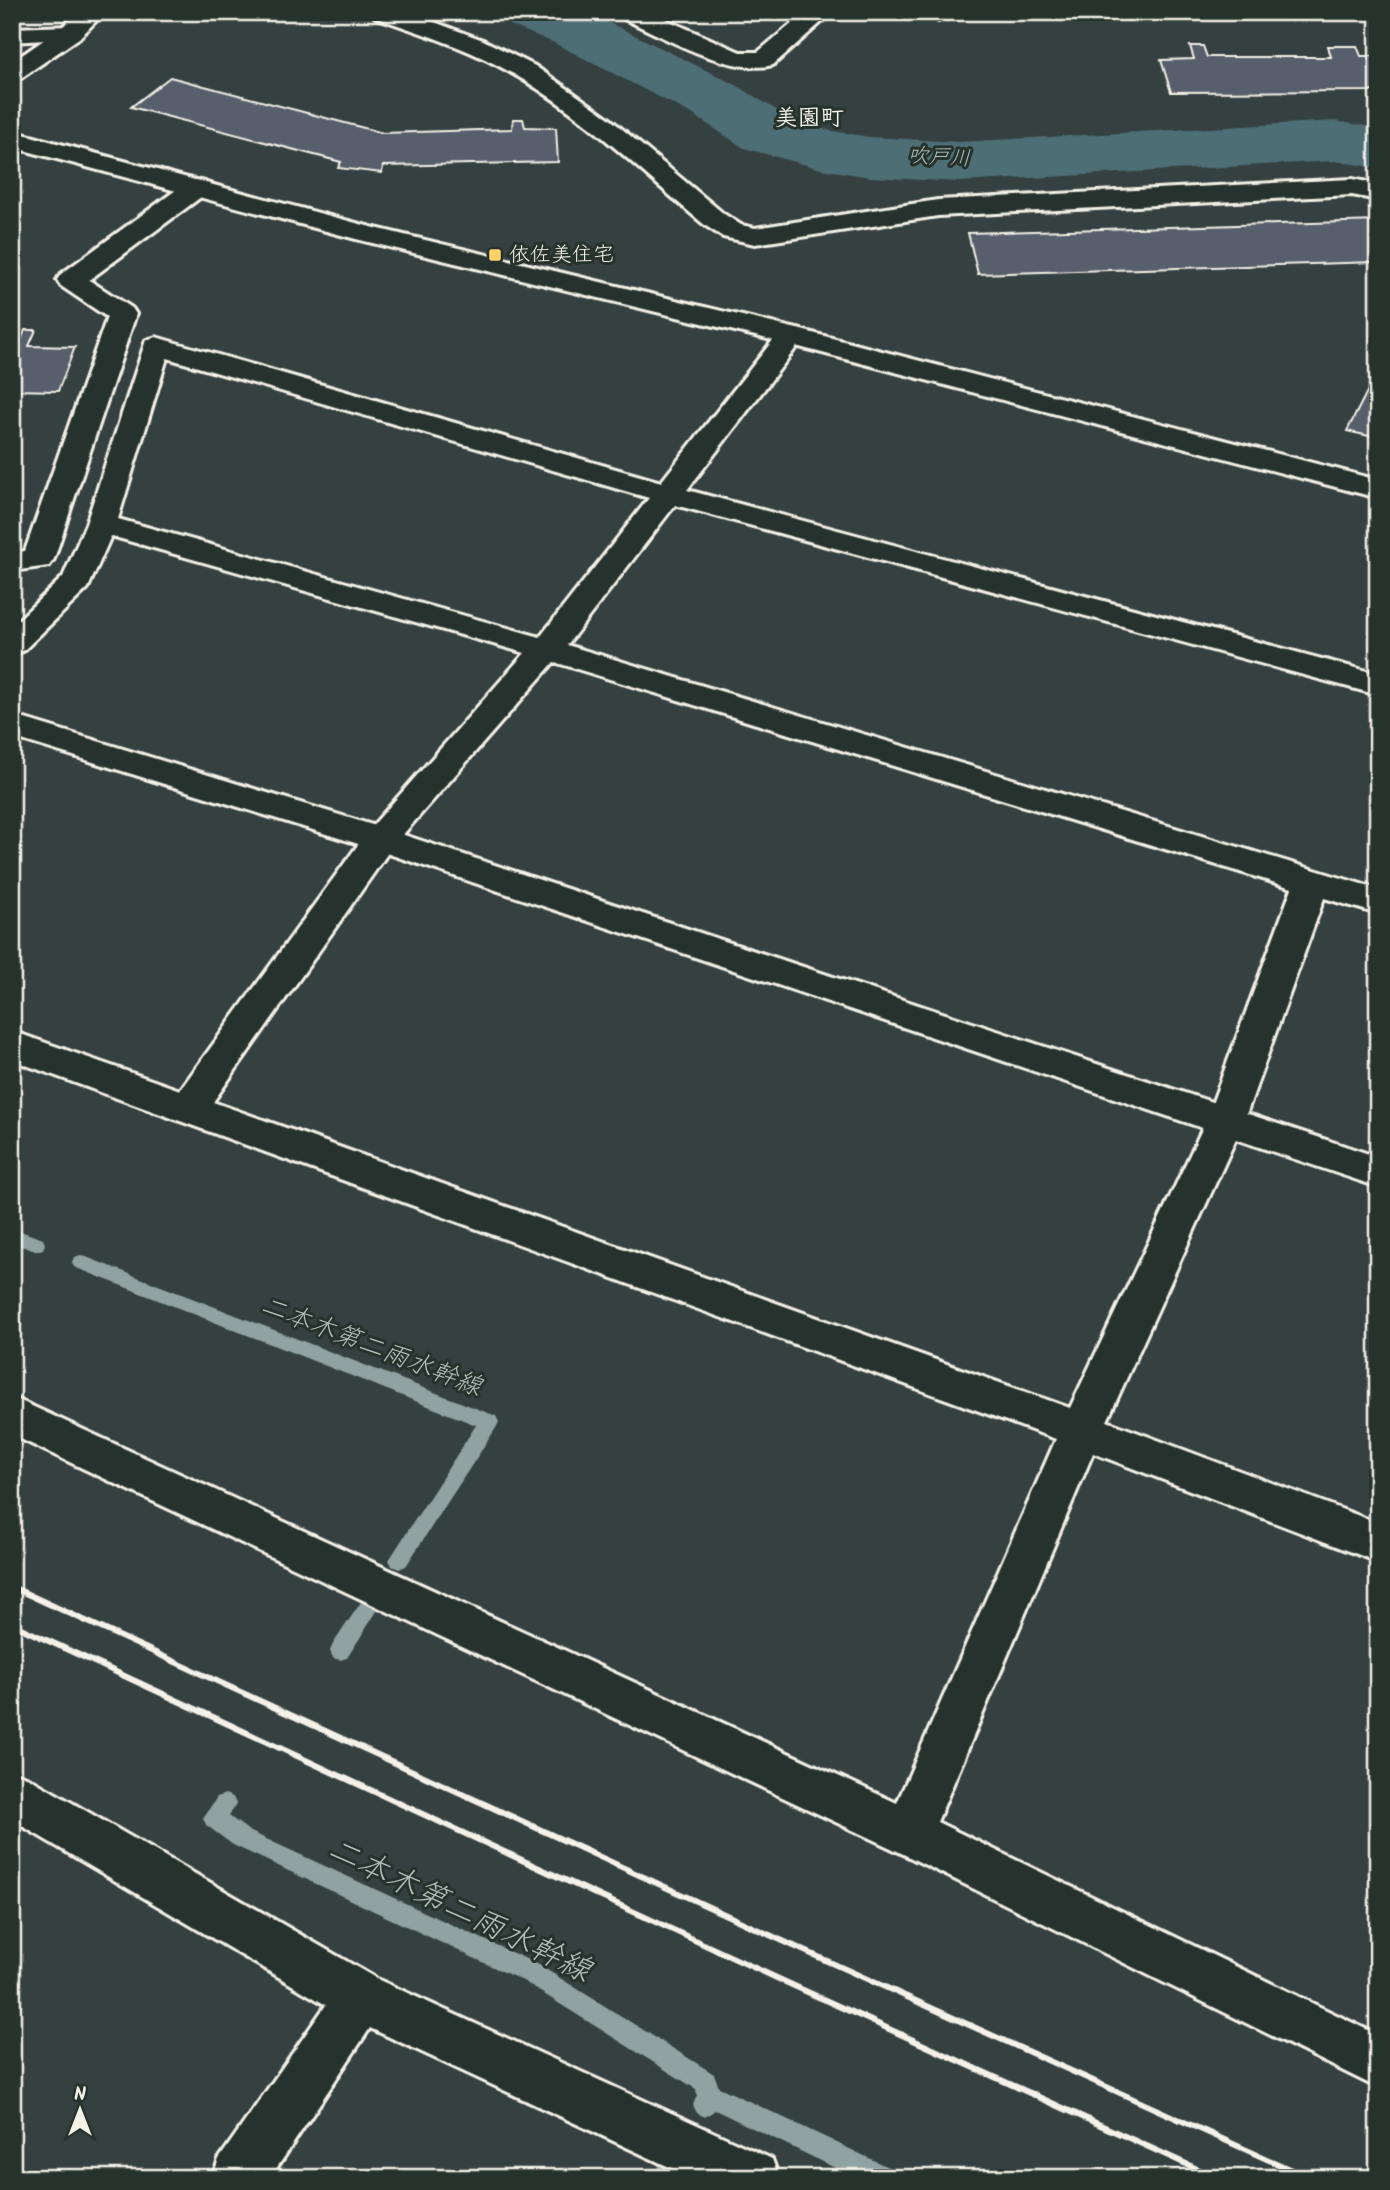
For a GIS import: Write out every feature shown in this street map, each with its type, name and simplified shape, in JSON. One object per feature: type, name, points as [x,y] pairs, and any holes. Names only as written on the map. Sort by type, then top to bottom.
[{"type":"street","points":[[12,73],[70,33],[93,12]]},
{"type":"street","points":[[383,12],[479,46],[526,71],[601,124],[715,220],[732,231],[755,236],[938,208],[1352,187],[1378,192]]},
{"type":"street","points":[[628,12],[736,59],[764,60],[821,12]]},
{"type":"street","points":[[12,35],[70,33]]},
{"type":"street","points":[[12,139],[365,233],[791,336],[1378,489]]},
{"type":"street","points":[[12,562],[38,559],[122,314],[71,280],[196,188]]},
{"type":"street","points":[[189,1107],[380,839],[547,649],[791,336]]},
{"type":"street","points":[[12,644],[77,581],[101,524],[156,346],[668,494],[1378,685]]},
{"type":"street","points":[[101,524],[547,649],[1378,902]]},
{"type":"street","points":[[12,726],[380,839],[1224,1123],[1378,1172]]},
{"type":"street","points":[[908,1832],[1081,1430],[1224,1123],[1312,883]]},
{"type":"street","points":[[12,1045],[1081,1430],[1378,1543]]},
{"type":"street","points":[[12,1415],[908,1832],[1378,2062]]},
{"type":"street","points":[[12,1794],[361,1998],[753,2178]]},
{"type":"street","points":[[238,2178],[361,1998]]},
{"type":"building","points":[[923,12],[976,12],[938,23]]},
{"type":"building","points":[[1190,46],[1203,46],[1207,57],[1331,57],[1328,46],[1357,46],[1361,56],[1378,56],[1378,91],[1171,92],[1161,60],[1194,59]]},
{"type":"building","points":[[170,77],[383,133],[512,129],[513,119],[523,119],[525,127],[556,128],[558,162],[383,166],[382,173],[338,168],[341,162],[131,107]]},
{"type":"building","points":[[1378,221],[1378,262],[978,274],[968,233]]},
{"type":"building","points":[[25,330],[36,330],[29,346],[75,347],[58,391],[12,390],[12,345],[19,345]]},
{"type":"building","points":[[1370,386],[1378,388],[1378,438],[1347,431]]},
{"type":"waterway","name":"吹戸川","points":[[532,12],[574,29],[715,100],[768,134],[821,149],[870,157],[959,162],[1335,141],[1378,148]]},
{"type":"waterway","name":"二本木第二雨水幹線","points":[[12,1235],[36,1244]]},
{"type":"waterway","name":"二本木第二雨水幹線","points":[[81,1262],[489,1422],[399,1560]]},
{"type":"waterway","name":"二本木第二雨水幹線","points":[[340,1651],[372,1602]]},
{"type":"waterway","name":"二本木第二雨水幹線","points":[[225,1804],[214,1818],[241,1838],[531,1973],[706,2082],[709,2095]]},
{"type":"waterway","name":"二本木第二雨水幹線","points":[[705,2105],[709,2095]]},
{"type":"waterway","points":[[709,2095],[883,2178]]},
{"type":"waterway","name":"二本木第二雨水幹線","points":[[665,2178],[670,2168]]},
{"type":"railway","points":[[12,1587],[796,1947],[1309,2178]]},
{"type":"railway","points":[[12,1624],[781,1980],[1217,2178]]},
{"type":"place","name":"依佐美住宅","points":[[495,255]]},
{"type":"district","name":"美園町","points":[[809,119]]}]
